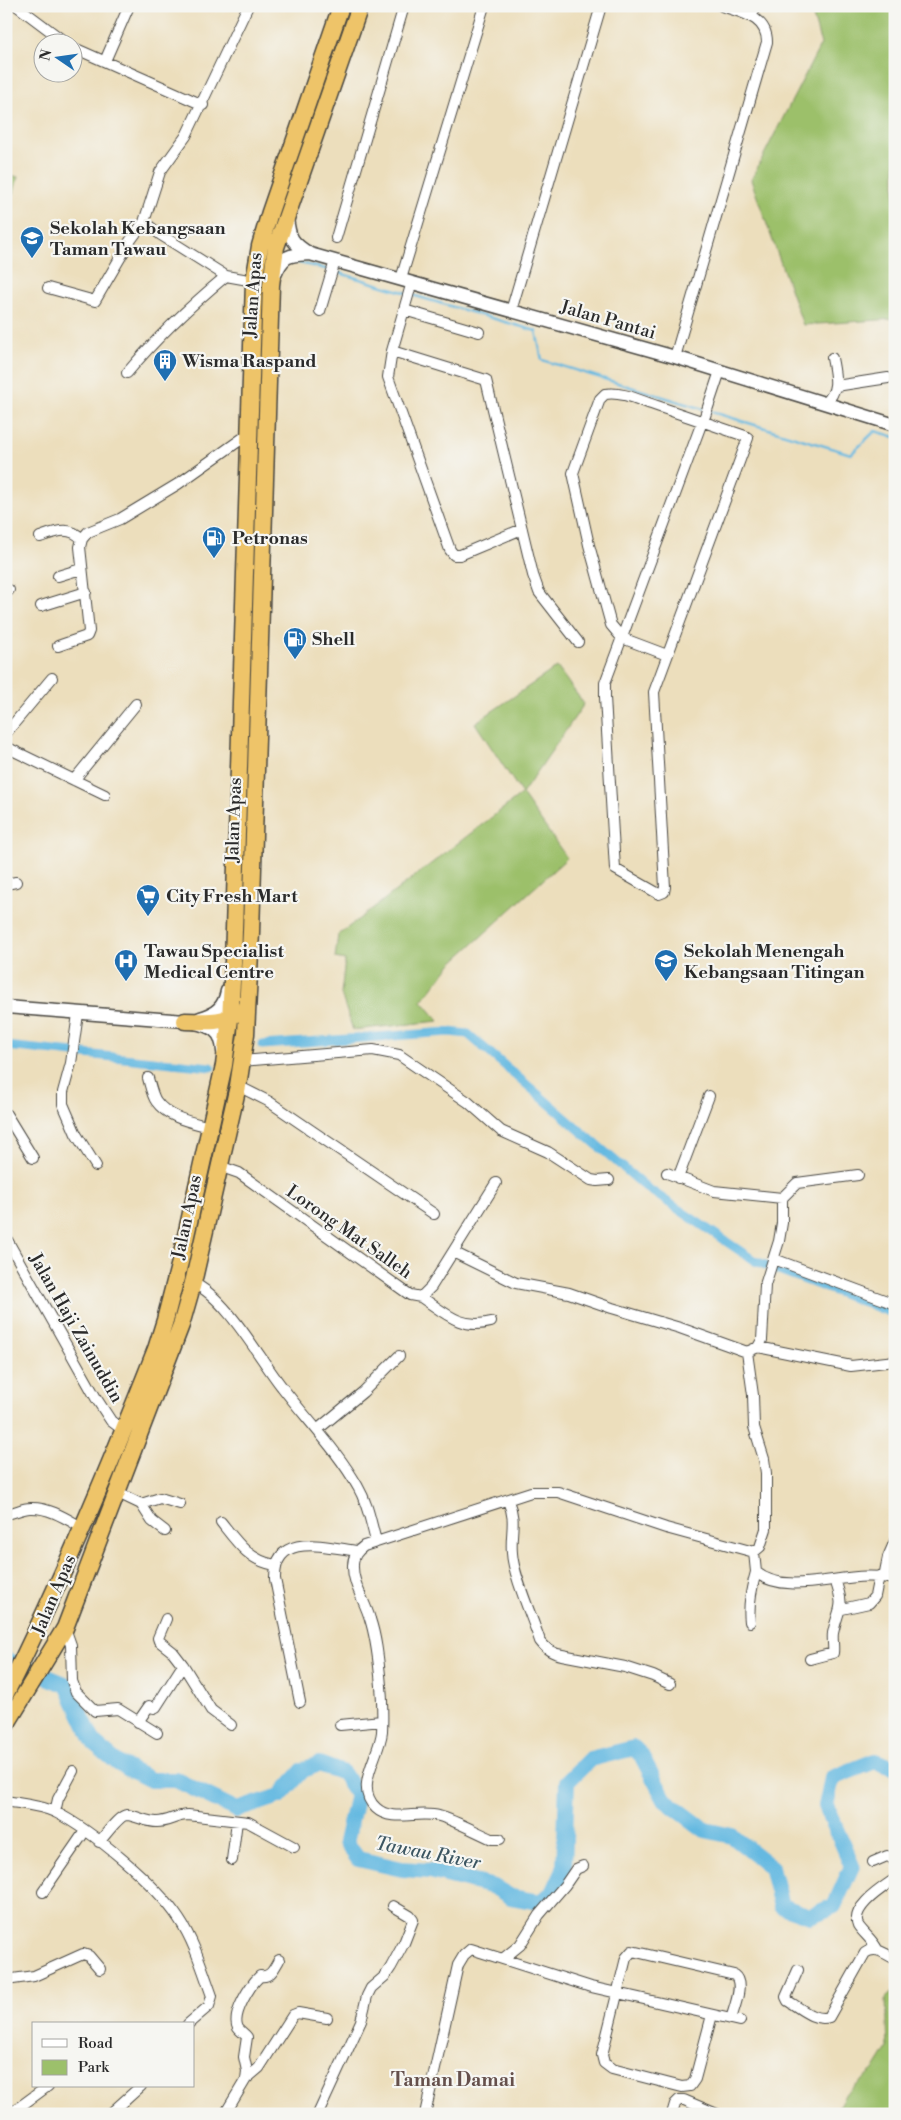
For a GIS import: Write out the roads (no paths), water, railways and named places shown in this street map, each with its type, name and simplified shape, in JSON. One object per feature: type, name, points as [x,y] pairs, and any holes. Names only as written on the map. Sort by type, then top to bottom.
[{"type":"highway","name":"Jalan Apas","points":[[6,1693],[30,1647],[84,1528],[165,1320],[180,1262],[224,1065],[230,1019],[234,962],[254,281],[260,246],[270,212],[340,6]]},
{"type":"highway","points":[[319,70],[348,6]]},
{"type":"highway","name":"Jalan Apas","points":[[6,1725],[65,1628],[169,1358],[193,1284],[206,1220],[238,1086],[248,994],[271,285],[276,246],[286,214],[360,6]]},
{"type":"highway","points":[[185,1021],[221,1021],[230,1019],[239,1012],[248,994]]},
{"type":"highway","points":[[180,1262],[184,1260],[188,1253],[195,1220],[200,1215],[206,1220]]},
{"type":"highway","points":[[49,1604],[64,1602],[82,1570],[87,1569]]},
{"type":"street","points":[[6,10],[8,6]]},
{"type":"street","points":[[17,6],[52,32]]},
{"type":"street","points":[[105,61],[129,6]]},
{"type":"street","points":[[48,288],[95,301],[130,241],[144,222],[160,172],[186,136],[248,6]]},
{"type":"street","points":[[336,238],[404,6]]},
{"type":"street","points":[[484,6],[408,283],[405,306],[392,351],[388,378],[450,550],[454,555],[460,555],[522,529]]},
{"type":"street","points":[[511,311],[601,6]]},
{"type":"street","points":[[675,357],[766,49],[767,34],[754,11],[722,6]]},
{"type":"street","points":[[82,51],[202,105]]},
{"type":"street","points":[[286,214],[291,238],[295,244],[310,254]]},
{"type":"street","points":[[144,222],[160,235],[226,276],[254,281]]},
{"type":"street","points":[[271,285],[283,260],[290,255],[310,254]]},
{"type":"street","name":"Jalan Pantai","points":[[310,254],[334,264],[675,357],[895,424]]},
{"type":"street","points":[[320,311],[334,264]]},
{"type":"street","points":[[127,373],[158,338],[226,276]]},
{"type":"street","points":[[405,306],[480,332]]},
{"type":"street","points":[[392,351],[486,380],[539,592],[578,642]]},
{"type":"street","points":[[825,403],[831,398],[836,386],[832,358]]},
{"type":"street","points":[[667,655],[622,638],[611,625],[574,483],[575,462],[600,399],[605,394],[620,394],[704,419],[748,438],[654,692],[665,887],[664,892],[659,894],[615,869],[613,861],[605,683],[622,638],[704,419],[720,371]]},
{"type":"street","points":[[836,386],[888,378]]},
{"type":"street","points":[[58,646],[87,636],[89,631],[80,547],[82,539],[88,532],[120,519],[178,484],[250,433]]},
{"type":"street","points":[[40,537],[65,529],[72,531],[82,539]]},
{"type":"street","points":[[58,576],[81,569]]},
{"type":"street","points":[[41,606],[86,592]]},
{"type":"street","points":[[6,733],[52,678]]},
{"type":"street","points":[[74,780],[136,704]]},
{"type":"street","points":[[6,747],[105,795]]},
{"type":"street","points":[[185,1021],[208,1016],[218,1011],[225,1001],[234,962]]},
{"type":"street","points":[[6,1007],[185,1021],[212,1028],[220,1035],[223,1044],[224,1065]]},
{"type":"street","points":[[78,1014],[71,1063],[63,1092],[63,1104],[76,1134],[96,1166]]},
{"type":"street","points":[[242,1061],[373,1050],[399,1055],[468,1102],[501,1131],[548,1152],[591,1180],[609,1180]]},
{"type":"street","points":[[148,1078],[155,1100],[169,1113],[181,1120],[210,1127]]},
{"type":"street","points":[[238,1086],[268,1102],[434,1214]]},
{"type":"street","points":[[678,1178],[709,1096]]},
{"type":"street","points":[[6,1114],[33,1158]]},
{"type":"street","name":"Lorong Mat Salleh","points":[[219,1166],[239,1173],[410,1295],[421,1297],[431,1287],[496,1182]]},
{"type":"street","points":[[667,1173],[714,1191],[782,1198]]},
{"type":"street","points":[[758,1347],[763,1329],[765,1285],[774,1261],[782,1223],[782,1198],[796,1183],[858,1175]]},
{"type":"street","name":"Jalan Haji Zainuddin","points":[[6,1238],[96,1398],[111,1421],[123,1430]]},
{"type":"street","points":[[453,1252],[516,1283],[569,1293],[680,1328],[747,1352],[758,1347],[851,1366],[895,1360]]},
{"type":"street","points":[[774,1261],[895,1304]]},
{"type":"street","points":[[193,1284],[203,1288],[228,1314],[359,1487],[364,1497],[376,1541]]},
{"type":"street","points":[[421,1297],[464,1324],[477,1326],[491,1322]]},
{"type":"street","points":[[747,1352],[753,1395],[754,1427],[764,1459],[766,1473],[766,1529],[760,1547],[754,1552]]},
{"type":"street","points":[[317,1430],[363,1392],[399,1356]]},
{"type":"street","points":[[116,1492],[141,1504],[152,1521],[165,1531]]},
{"type":"street","points":[[500,1840],[492,1839],[439,1816],[422,1814],[395,1815],[384,1813],[375,1807],[367,1790],[368,1778],[382,1735],[382,1721],[376,1645],[365,1602],[354,1575],[353,1566],[357,1551],[376,1541],[508,1501],[531,1492],[558,1492],[666,1528],[754,1552]]},
{"type":"street","points":[[141,1504],[160,1498],[180,1504]]},
{"type":"street","points":[[508,1501],[513,1511],[512,1554],[514,1567],[540,1641],[546,1648],[556,1654],[642,1672],[670,1684]]},
{"type":"street","points":[[6,1514],[29,1508],[42,1509],[84,1528]]},
{"type":"street","points":[[221,1522],[241,1547],[256,1560],[274,1565]]},
{"type":"street","points":[[842,1609],[869,1603],[873,1600],[895,1541]]},
{"type":"street","points":[[300,1702],[275,1579],[274,1565],[290,1549],[300,1545],[324,1546],[357,1551]]},
{"type":"street","points":[[750,1622],[748,1609],[750,1591],[756,1572],[754,1552]]},
{"type":"street","points":[[756,1572],[762,1578],[779,1582],[807,1583],[863,1575],[881,1576],[895,1580]]},
{"type":"street","points":[[810,1659],[833,1653],[833,1632],[842,1609],[840,1594],[835,1580]]},
{"type":"street","points":[[166,1619],[158,1638],[159,1641],[173,1652],[183,1665],[211,1710],[231,1725]]},
{"type":"street","points":[[65,1628],[71,1645],[72,1681],[76,1692],[95,1711],[118,1709],[157,1733]]},
{"type":"street","points":[[138,1722],[149,1706],[156,1707],[183,1665]]},
{"type":"street","points":[[340,1725],[382,1721]]},
{"type":"street","points":[[55,1812],[58,1799],[73,1771]]},
{"type":"street","points":[[6,1801],[41,1807],[55,1812],[84,1831],[137,1872],[163,1898],[187,1933],[212,1996],[209,2006],[190,2022]]},
{"type":"street","points":[[99,1842],[120,1817],[125,1815],[155,1822],[161,1822],[179,1815],[188,1815],[253,1824],[294,1847]]},
{"type":"street","points":[[232,1860],[237,1821]]},
{"type":"street","points":[[43,1892],[84,1831]]},
{"type":"street","points":[[873,1862],[887,1856],[895,1862]]},
{"type":"street","points":[[504,1958],[520,1945],[539,1915],[576,1869],[583,1866]]},
{"type":"street","points":[[877,1949],[873,1941],[858,1925],[857,1918],[868,1899],[895,1879]]},
{"type":"street","points":[[318,2114],[361,2021],[367,1996],[371,1988],[385,1976],[391,1967],[404,1943],[413,1920],[410,1916],[393,1906]]},
{"type":"street","points":[[425,2114],[458,1964],[471,1949],[591,1987],[617,1993],[712,2015],[736,2020],[740,1984],[738,1977],[636,1951],[629,1953],[626,1958],[617,1993],[602,2055],[604,2063],[612,2069],[682,2087],[690,2086],[695,2079],[712,2015]]},
{"type":"street","points":[[798,1970],[786,1998],[788,2001],[822,2020],[829,2017],[865,1952],[870,1949],[877,1949],[895,1959]]},
{"type":"street","points":[[6,1980],[34,1976],[83,1954],[89,1956],[100,1969]]},
{"type":"street","points":[[246,2079],[247,2071],[244,2056],[247,2037],[238,2028],[239,2009],[256,1980],[260,1976],[265,1977],[270,1974],[279,1960]]},
{"type":"street","points":[[225,2114],[246,2079],[259,2068],[293,2015],[298,2013],[327,2018]]},
{"type":"street","points":[[10,2114],[45,2088]]},
{"type":"street","points":[[110,2114],[139,2088]]},
{"type":"street","points":[[672,2114],[675,2104],[679,2100],[684,2100],[718,2114]]},
{"type":"waterway","points":[[295,262],[330,270]]},
{"type":"waterway","points":[[336,272],[407,293]]},
{"type":"waterway","points":[[412,295],[536,331],[542,360],[703,409]]},
{"type":"waterway","points":[[709,411],[851,454],[875,431],[895,437]]},
{"type":"waterway","points":[[262,1045],[449,1032],[468,1034],[647,1188],[755,1261],[895,1314]]},
{"type":"waterway","points":[[6,1046],[211,1067]]},
{"type":"waterway","name":"Tawau River","points":[[6,1660],[67,1685],[94,1743],[119,1764],[151,1780],[176,1780],[237,1810],[280,1796],[303,1770],[319,1764],[343,1773],[357,1794],[346,1842],[358,1859],[402,1869],[430,1871],[494,1887],[511,1897],[539,1902],[553,1893],[564,1869],[567,1782],[590,1759],[634,1748],[641,1755],[665,1800],[705,1830],[732,1836],[771,1867],[781,1906],[810,1916],[834,1906],[852,1866],[826,1806],[832,1778],[875,1761],[895,1768]]},
{"type":"place","name":"Sekolah Kebangsaan Taman Tawau","points":[[32,259]]},
{"type":"place","name":"Wisma Raspand","points":[[165,382]]},
{"type":"place","name":"Petronas","points":[[214,559]]},
{"type":"place","name":"Shell","points":[[295,660]]},
{"type":"place","name":"City Fresh Mart","points":[[148,917]]},
{"type":"place","name":"Tawau Specialist Medical Centre","points":[[126,982]]},
{"type":"place","name":"Sekolah Menengah Kebangsaan Titingan","points":[[666,982]]},
{"type":"district","name":"Taman Damai","points":[[453,2080]]}]
